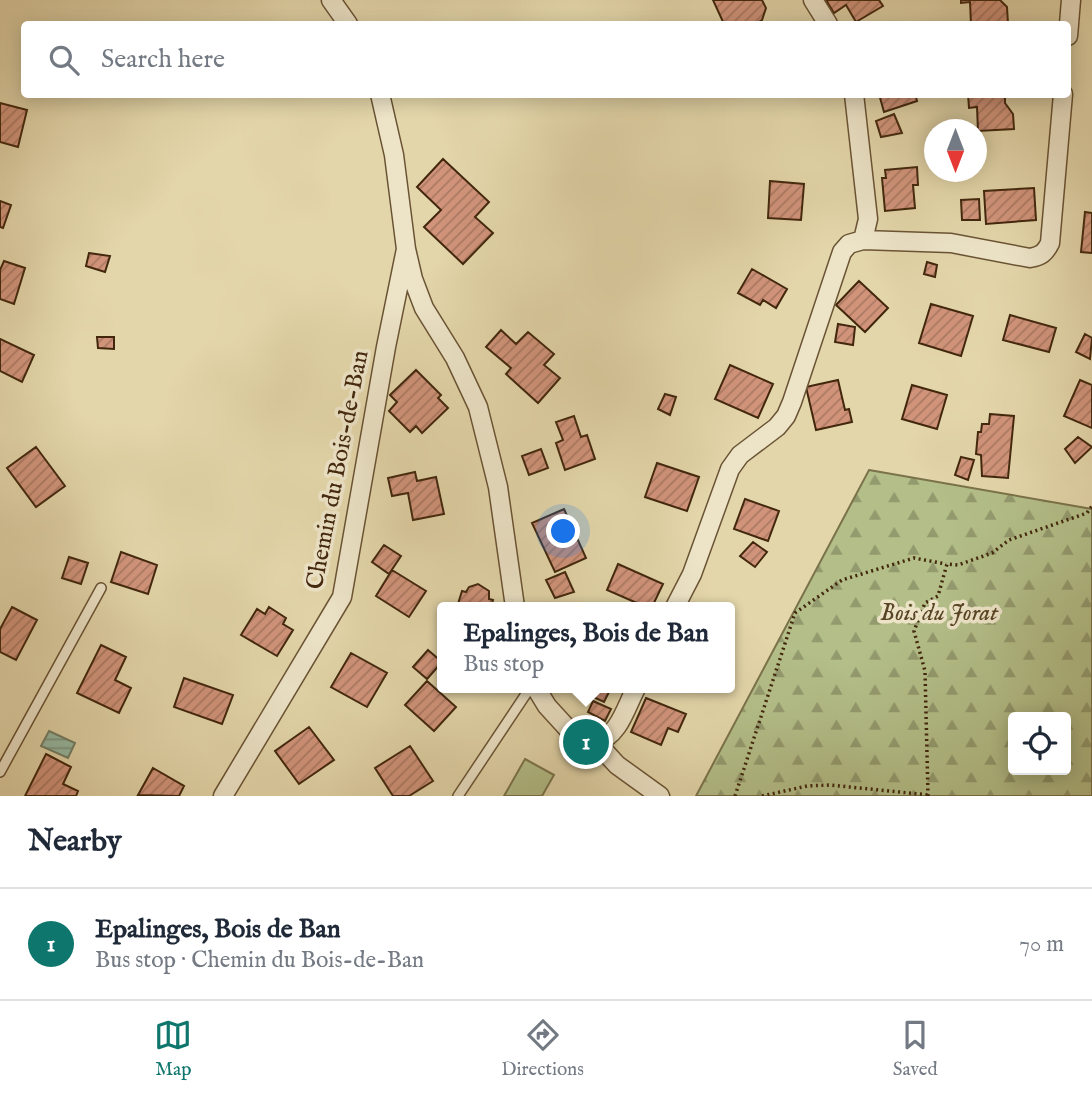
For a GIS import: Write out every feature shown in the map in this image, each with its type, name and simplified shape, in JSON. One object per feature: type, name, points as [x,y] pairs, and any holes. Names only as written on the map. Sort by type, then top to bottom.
[{"type":"street","points":[[331,0],[346,21]]},
{"type":"street","points":[[813,0],[826,21]]},
{"type":"street","points":[[1069,21],[1071,0]]},
{"type":"street","name":"Chemin du Bois-de-Ban","points":[[381,98],[394,155],[412,279],[424,308],[455,358],[478,407],[498,487],[514,602]]},
{"type":"street","points":[[854,98],[868,219],[863,240]]},
{"type":"street","points":[[678,602],[692,574],[730,469],[740,455],[777,427],[786,416],[842,252],[849,244],[863,240],[951,243],[1015,257],[1040,256],[1050,243],[1063,98]]},
{"type":"street","name":"Chemin du Bois-de-Ban","points":[[223,796],[342,597],[406,249]]},
{"type":"street","points":[[539,693],[568,729],[582,739],[596,741],[607,738],[617,728],[634,693]]},
{"type":"street","points":[[596,741],[617,765],[660,796]]},
{"type":"lane","points":[[0,772],[101,587]]},
{"type":"lane","points":[[458,796],[527,693]]},
{"type":"path","points":[[735,796],[794,613],[842,580],[914,558],[958,565],[992,553],[1009,540],[1087,513],[1092,506]]},
{"type":"path","points":[[762,796],[807,786],[830,785],[929,795],[925,671],[914,631],[925,603],[938,596],[947,564]]},
{"type":"green space","name":"Bois du Jorat","points":[[869,470],[1092,509],[1092,796],[696,796]]},
{"type":"green space","points":[[525,759],[554,775],[542,796],[504,796]]},
{"type":"shaded area","points":[[49,731],[75,743],[68,758],[41,746]]},
{"type":"building","points":[[713,0],[762,0],[766,8],[760,21],[723,21]]},
{"type":"building","points":[[826,0],[879,0],[883,6],[858,21],[846,5],[834,13]]},
{"type":"building","points":[[961,0],[1000,0],[1007,7],[1008,21],[971,21],[970,2],[961,3]]},
{"type":"building","points":[[880,98],[916,98],[917,101],[884,112]]},
{"type":"building","points":[[968,98],[1005,98],[1005,103],[1013,114],[1014,129],[987,130],[987,119],[978,119],[977,107],[969,108]]},
{"type":"building","points":[[0,103],[27,110],[18,147],[0,142]]},
{"type":"building","points":[[894,114],[902,133],[881,137],[876,121]]},
{"type":"building","points":[[443,159],[489,202],[475,217],[493,233],[463,264],[424,227],[441,210],[417,187]]},
{"type":"building","points":[[917,167],[918,185],[913,185],[915,208],[885,211],[882,178],[886,178],[885,170]]},
{"type":"building","points":[[770,181],[804,184],[801,220],[768,218]]},
{"type":"building","points":[[1034,188],[1036,220],[986,224],[984,191]]},
{"type":"building","points":[[979,199],[980,220],[962,220],[961,200]]},
{"type":"building","points":[[0,201],[11,205],[3,228],[0,227]]},
{"type":"building","points":[[1085,212],[1092,213],[1092,253],[1081,252]]},
{"type":"building","points":[[89,253],[110,256],[105,272],[86,266]]},
{"type":"building","points":[[4,261],[25,268],[14,304],[0,299],[0,270]]},
{"type":"building","points":[[927,262],[937,265],[935,277],[924,274]]},
{"type":"building","points":[[752,269],[787,289],[776,308],[763,300],[760,305],[738,293]]},
{"type":"building","points":[[859,281],[888,308],[865,332],[836,305]]},
{"type":"building","points":[[931,304],[973,316],[961,356],[919,343]]},
{"type":"building","points":[[1010,315],[1056,328],[1049,352],[1003,340]]},
{"type":"building","points":[[838,324],[855,327],[853,345],[835,342]]},
{"type":"building","points":[[501,330],[516,344],[528,332],[554,354],[544,365],[560,378],[538,403],[506,374],[511,368],[486,347]]},
{"type":"building","points":[[1085,334],[1092,338],[1090,359],[1076,352]]},
{"type":"building","points":[[97,337],[114,337],[114,349],[98,348]]},
{"type":"building","points":[[0,339],[34,355],[22,382],[0,371]]},
{"type":"building","points":[[730,365],[773,384],[758,418],[715,399]]},
{"type":"building","points":[[416,370],[441,395],[438,398],[448,408],[422,433],[416,426],[410,432],[389,411],[397,402],[390,395]]},
{"type":"building","points":[[838,380],[845,410],[849,409],[852,422],[816,430],[806,387]]},
{"type":"building","points":[[1080,380],[1092,385],[1092,428],[1064,416]]},
{"type":"building","points":[[912,385],[947,395],[937,429],[902,419]]},
{"type":"building","points":[[665,394],[676,397],[670,415],[658,409]]},
{"type":"building","points":[[990,414],[1014,416],[1008,478],[982,476],[981,455],[976,454],[978,432],[981,432],[982,424],[989,424]]},
{"type":"building","points":[[574,416],[581,437],[587,435],[595,459],[565,470],[556,443],[563,440],[556,422]]},
{"type":"building","points":[[1078,437],[1092,447],[1075,463],[1065,449]]},
{"type":"building","points":[[36,447],[65,486],[36,507],[7,468]]},
{"type":"building","points":[[541,449],[548,468],[529,475],[522,456]]},
{"type":"building","points":[[961,457],[974,460],[968,480],[955,475]]},
{"type":"building","points":[[657,463],[699,477],[687,511],[645,497]]},
{"type":"building","points":[[415,472],[417,481],[436,477],[444,514],[413,520],[408,493],[392,496],[388,478]]},
{"type":"building","points":[[745,499],[779,511],[768,541],[734,529]]},
{"type":"building","points":[[564,509],[586,558],[555,572],[532,523]]},
{"type":"building","points":[[753,542],[767,552],[755,567],[740,556]]},
{"type":"building","points":[[384,545],[401,556],[389,574],[372,562]]},
{"type":"building","points":[[121,552],[157,565],[148,594],[111,582]]},
{"type":"building","points":[[69,557],[88,563],[81,584],[62,578]]},
{"type":"building","points":[[618,564],[663,584],[654,602],[635,602],[607,590]]},
{"type":"building","points":[[392,570],[426,591],[409,617],[376,596]]},
{"type":"building","points":[[565,572],[574,592],[555,598],[546,580]]},
{"type":"building","points":[[478,584],[489,591],[489,599],[492,602],[459,602],[462,591],[466,592],[469,587]]},
{"type":"building","points":[[12,607],[37,620],[16,660],[0,652],[0,629]]},
{"type":"building","points":[[269,607],[286,618],[283,624],[293,630],[277,656],[241,635],[257,609],[265,614]]},
{"type":"building","points":[[101,645],[126,657],[115,680],[131,688],[119,713],[77,693]]},
{"type":"building","points":[[428,650],[437,658],[437,668],[427,679],[413,667]]},
{"type":"building","points":[[351,653],[387,673],[367,707],[331,687]]},
{"type":"building","points":[[184,678],[233,695],[222,724],[174,707]]},
{"type":"building","points":[[427,681],[437,693],[456,707],[434,731],[405,705]]},
{"type":"building","points":[[585,693],[608,693],[604,702]]},
{"type":"building","points":[[646,698],[686,714],[678,732],[668,728],[661,745],[631,732]]},
{"type":"building","points":[[593,701],[611,709],[605,721],[588,712]]},
{"type":"building","points":[[309,727],[334,760],[299,784],[275,751]]},
{"type":"building","points":[[410,746],[433,781],[409,796],[393,796],[375,768]]},
{"type":"building","points":[[46,754],[71,767],[63,784],[78,791],[76,796],[25,796]]},
{"type":"building","points":[[153,768],[184,786],[179,796],[138,795]]},
{"type":"place","name":"Epalinges, Bois de Ban","points":[[586,742]]}]
